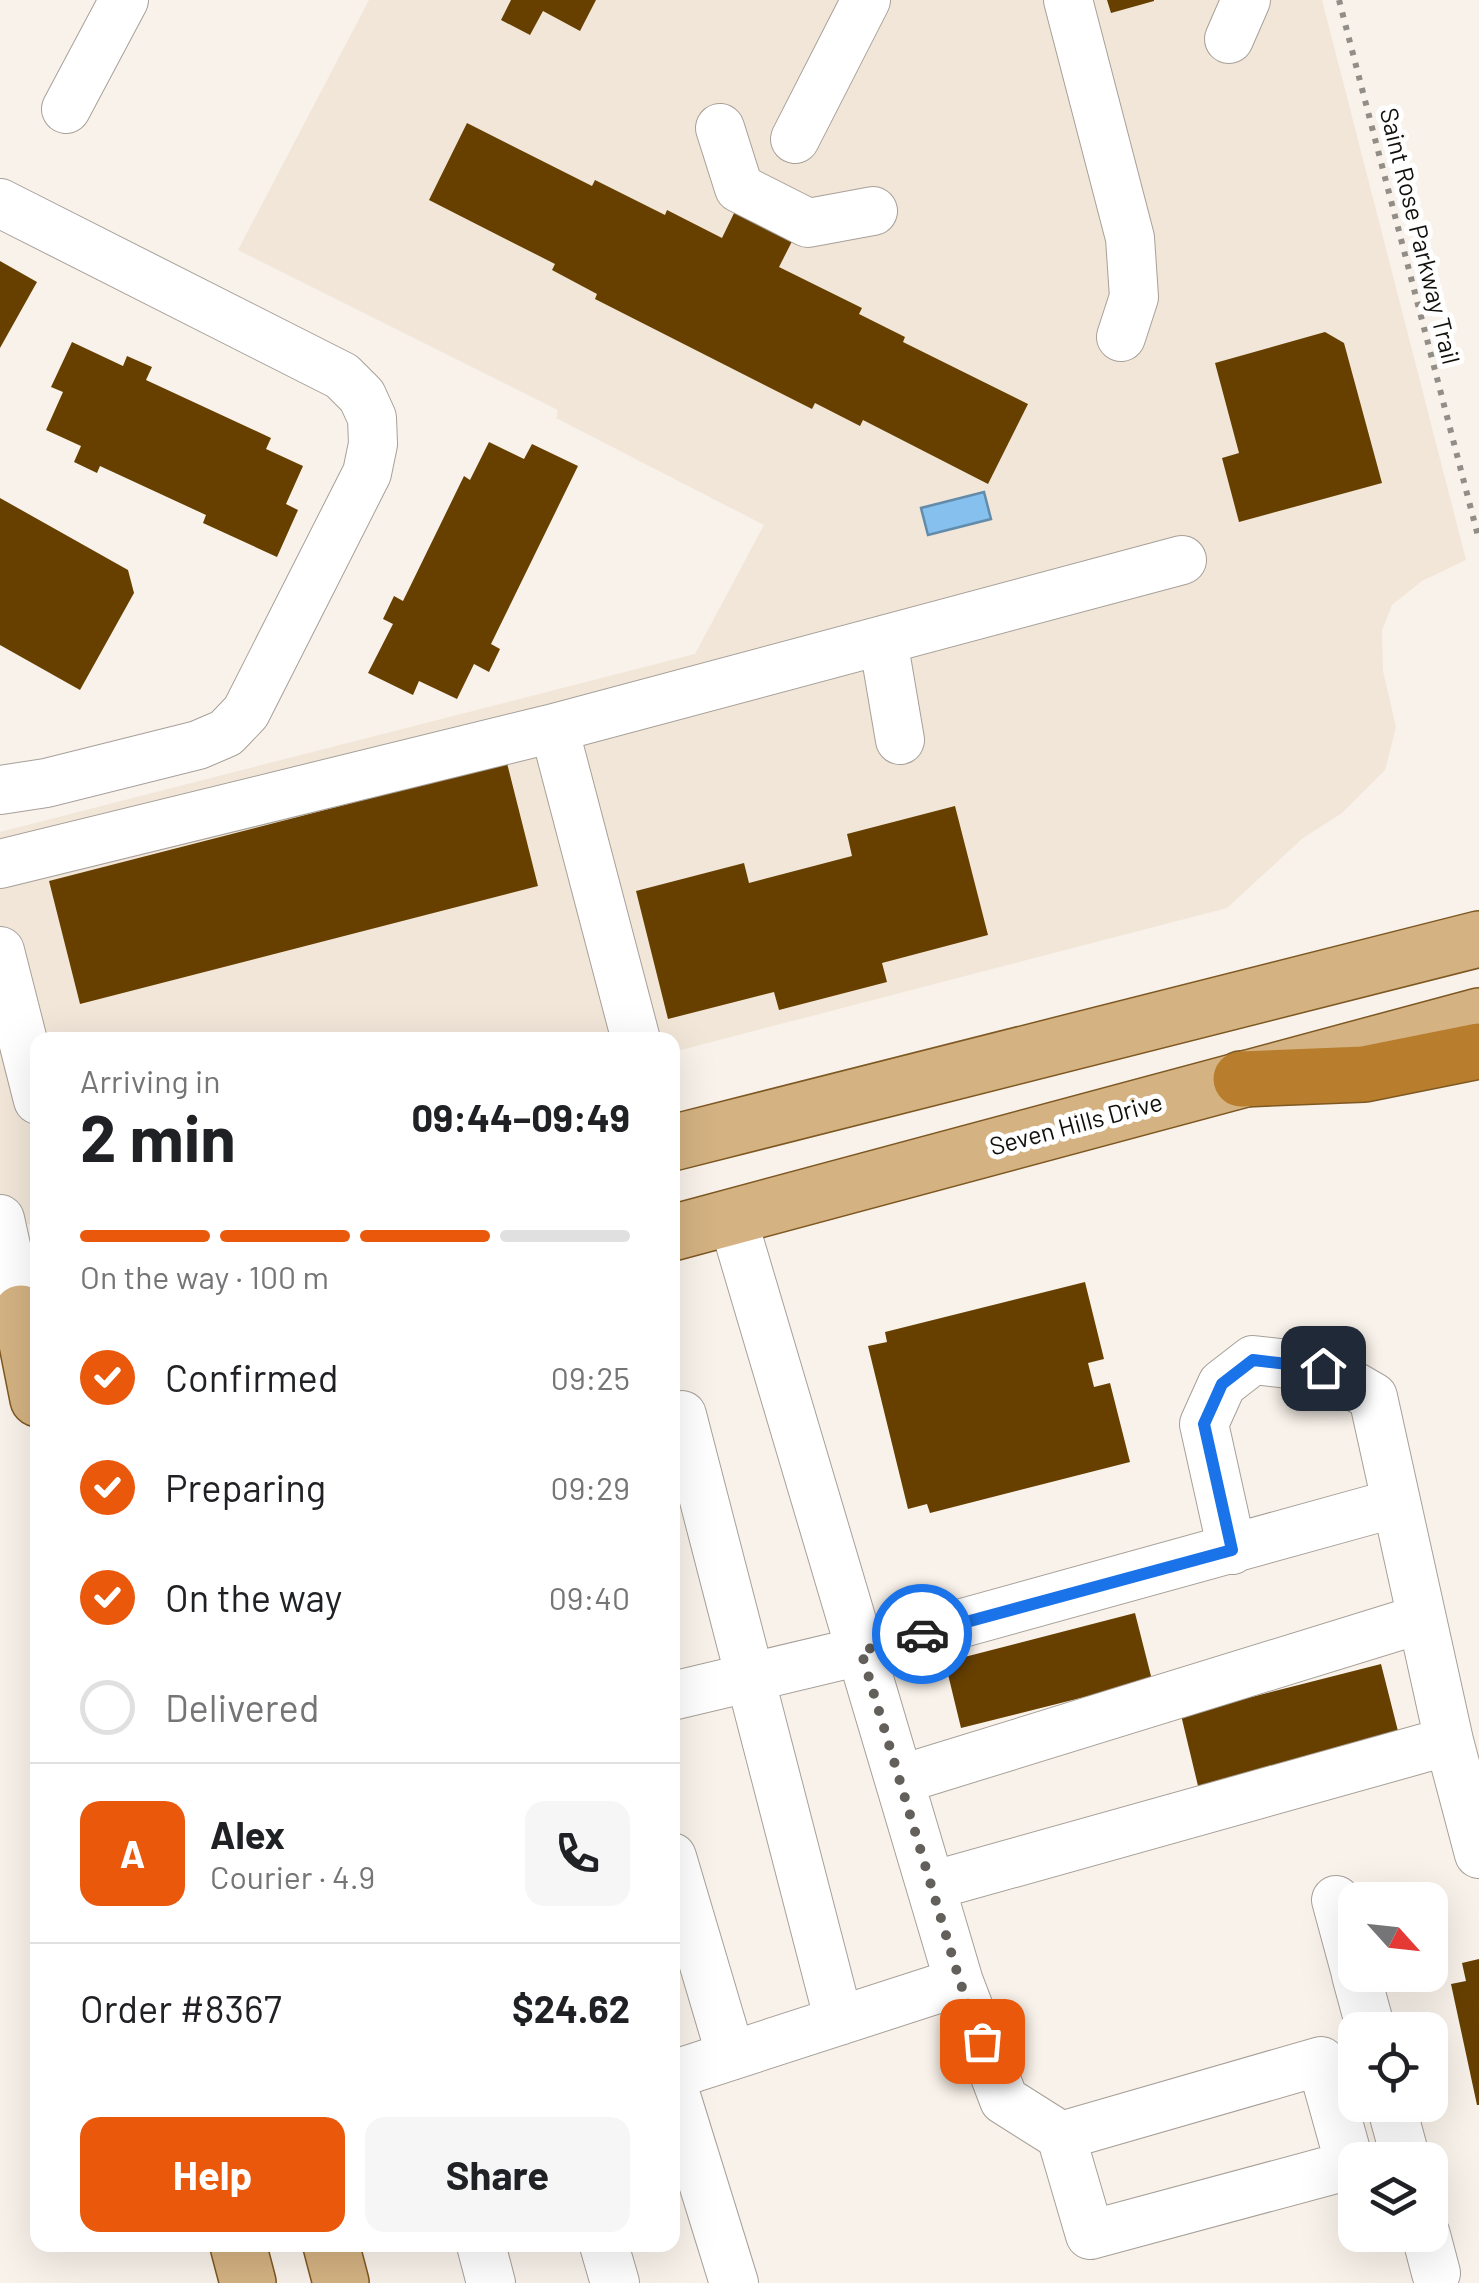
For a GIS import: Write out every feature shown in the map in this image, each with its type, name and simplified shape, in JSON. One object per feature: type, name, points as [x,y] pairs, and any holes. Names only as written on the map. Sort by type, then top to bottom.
[{"type":"highway","points":[[1241,1079],[1364,1074],[1479,1050]]},
{"type":"main road","points":[[680,1141],[1479,939]]},
{"type":"main road","name":"Seven Hills Drive","points":[[680,1231],[1479,1016]]},
{"type":"main road","points":[[20,1313],[30,1362]]},
{"type":"main road","points":[[0,1404],[30,1398]]},
{"type":"main road","points":[[240,2252],[248,2283]]},
{"type":"main road","points":[[333,2252],[341,2283]]},
{"type":"street","points":[[66,109],[124,0]]},
{"type":"street","points":[[794,139],[866,0]]},
{"type":"street","points":[[1068,0],[1130,238],[1134,297],[1120,337]]},
{"type":"street","points":[[720,128],[740,188],[808,223],[873,211]]},
{"type":"street","points":[[0,203],[342,376],[362,396],[372,418],[373,444],[367,473],[344,520],[246,712],[226,733],[198,745],[46,783],[0,790]]},
{"type":"street","points":[[0,864],[554,728],[1182,560]]},
{"type":"street","points":[[883,640],[900,740]]},
{"type":"street","points":[[554,728],[634,1032]]},
{"type":"street","points":[[0,951],[30,1069]]},
{"type":"street","points":[[732,1217],[960,1982],[1004,2100],[1061,2136],[1090,2234],[1350,2165],[1321,2061],[1061,2136]]},
{"type":"street","points":[[0,1219],[20,1313]]},
{"type":"street","points":[[1232,1550],[1204,1424],[1222,1384],[1253,1360],[1323,1368],[1373,1397],[1449,1741],[1479,1854]]},
{"type":"street","points":[[680,1415],[838,2021]]},
{"type":"street","points":[[680,1694],[861,1651],[1396,1503]]},
{"type":"street","points":[[899,1780],[1422,1619]]},
{"type":"street","points":[[931,1886],[1449,1741]]},
{"type":"street","points":[[1336,1900],[1338,1907]]},
{"type":"street","points":[[680,1913],[690,1984],[731,2056]]},
{"type":"street","points":[[680,2072],[960,1982]]},
{"type":"street","points":[[683,2156],[734,2283]]},
{"type":"street","points":[[483,2252],[492,2283]]},
{"type":"street","points":[[606,2252],[615,2283]]},
{"type":"path","name":"Saint Rose Parkway Trail","points":[[1338,0],[1479,540]]},
{"type":"shaded area","points":[[369,0],[1322,0],[1466,560],[1422,581],[1392,605],[1382,630],[1383,671],[1396,727],[1385,770],[1342,813],[1303,838],[1227,908],[680,1050],[680,1032],[30,1032],[30,1224],[0,1232],[0,832],[695,654],[764,525],[556,418],[558,410],[238,250]]},
{"type":"water","points":[[984,492],[991,519],[928,535],[921,508]]},
{"type":"building","points":[[511,0],[596,0],[580,31],[543,11],[530,35],[501,20]]},
{"type":"building","points":[[1107,0],[1154,0],[1154,1],[1111,13]]},
{"type":"building","points":[[467,123],[592,186],[595,180],[722,238],[753,174],[811,204],[779,267],[862,308],[859,314],[905,337],[903,342],[1028,404],[988,484],[863,420],[860,426],[815,403],[812,409],[595,299],[597,294],[552,270],[555,264],[429,200]]},
{"type":"building","points":[[0,261],[37,282],[0,348]]},
{"type":"building","points":[[1325,332],[1344,343],[1382,483],[1239,522],[1222,458],[1239,453],[1215,363]]},
{"type":"building","points":[[72,342],[123,366],[127,356],[152,367],[146,380],[271,438],[266,449],[303,466],[286,504],[298,510],[277,557],[203,523],[206,515],[100,466],[97,473],[74,462],[81,446],[46,430],[63,392],[51,387]]},
{"type":"building","points":[[489,442],[524,459],[532,444],[578,466],[491,644],[500,649],[489,672],[474,664],[457,699],[419,681],[413,695],[368,673],[393,624],[383,619],[394,596],[403,601],[464,476],[470,480]]},
{"type":"building","points":[[0,498],[128,570],[134,593],[80,690],[0,645]]},
{"type":"building","points":[[507,763],[538,886],[80,1004],[49,881]]},
{"type":"building","points":[[955,806],[988,935],[882,963],[887,982],[779,1010],[774,992],[668,1019],[636,891],[744,863],[749,883],[852,856],[847,834]]},
{"type":"building","points":[[1085,1282],[1104,1359],[1088,1363],[1094,1387],[1110,1383],[1130,1462],[930,1513],[927,1504],[908,1509],[868,1346],[887,1342],[885,1332]]},
{"type":"building","points":[[1135,1613],[1152,1680],[961,1728],[945,1662]]},
{"type":"building","points":[[1381,1664],[1399,1735],[1198,1786],[1181,1715]]},
{"type":"building","points":[[1479,1959],[1477,2105],[1451,1984],[1466,1981],[1462,1963]]},
{"type":"way so far","points":[[922,1634],[861,1651],[960,1982],[982,2041]]},
{"type":"route","points":[[922,1634],[1232,1550],[1204,1424],[1222,1384],[1253,1360],[1323,1368]]}]
